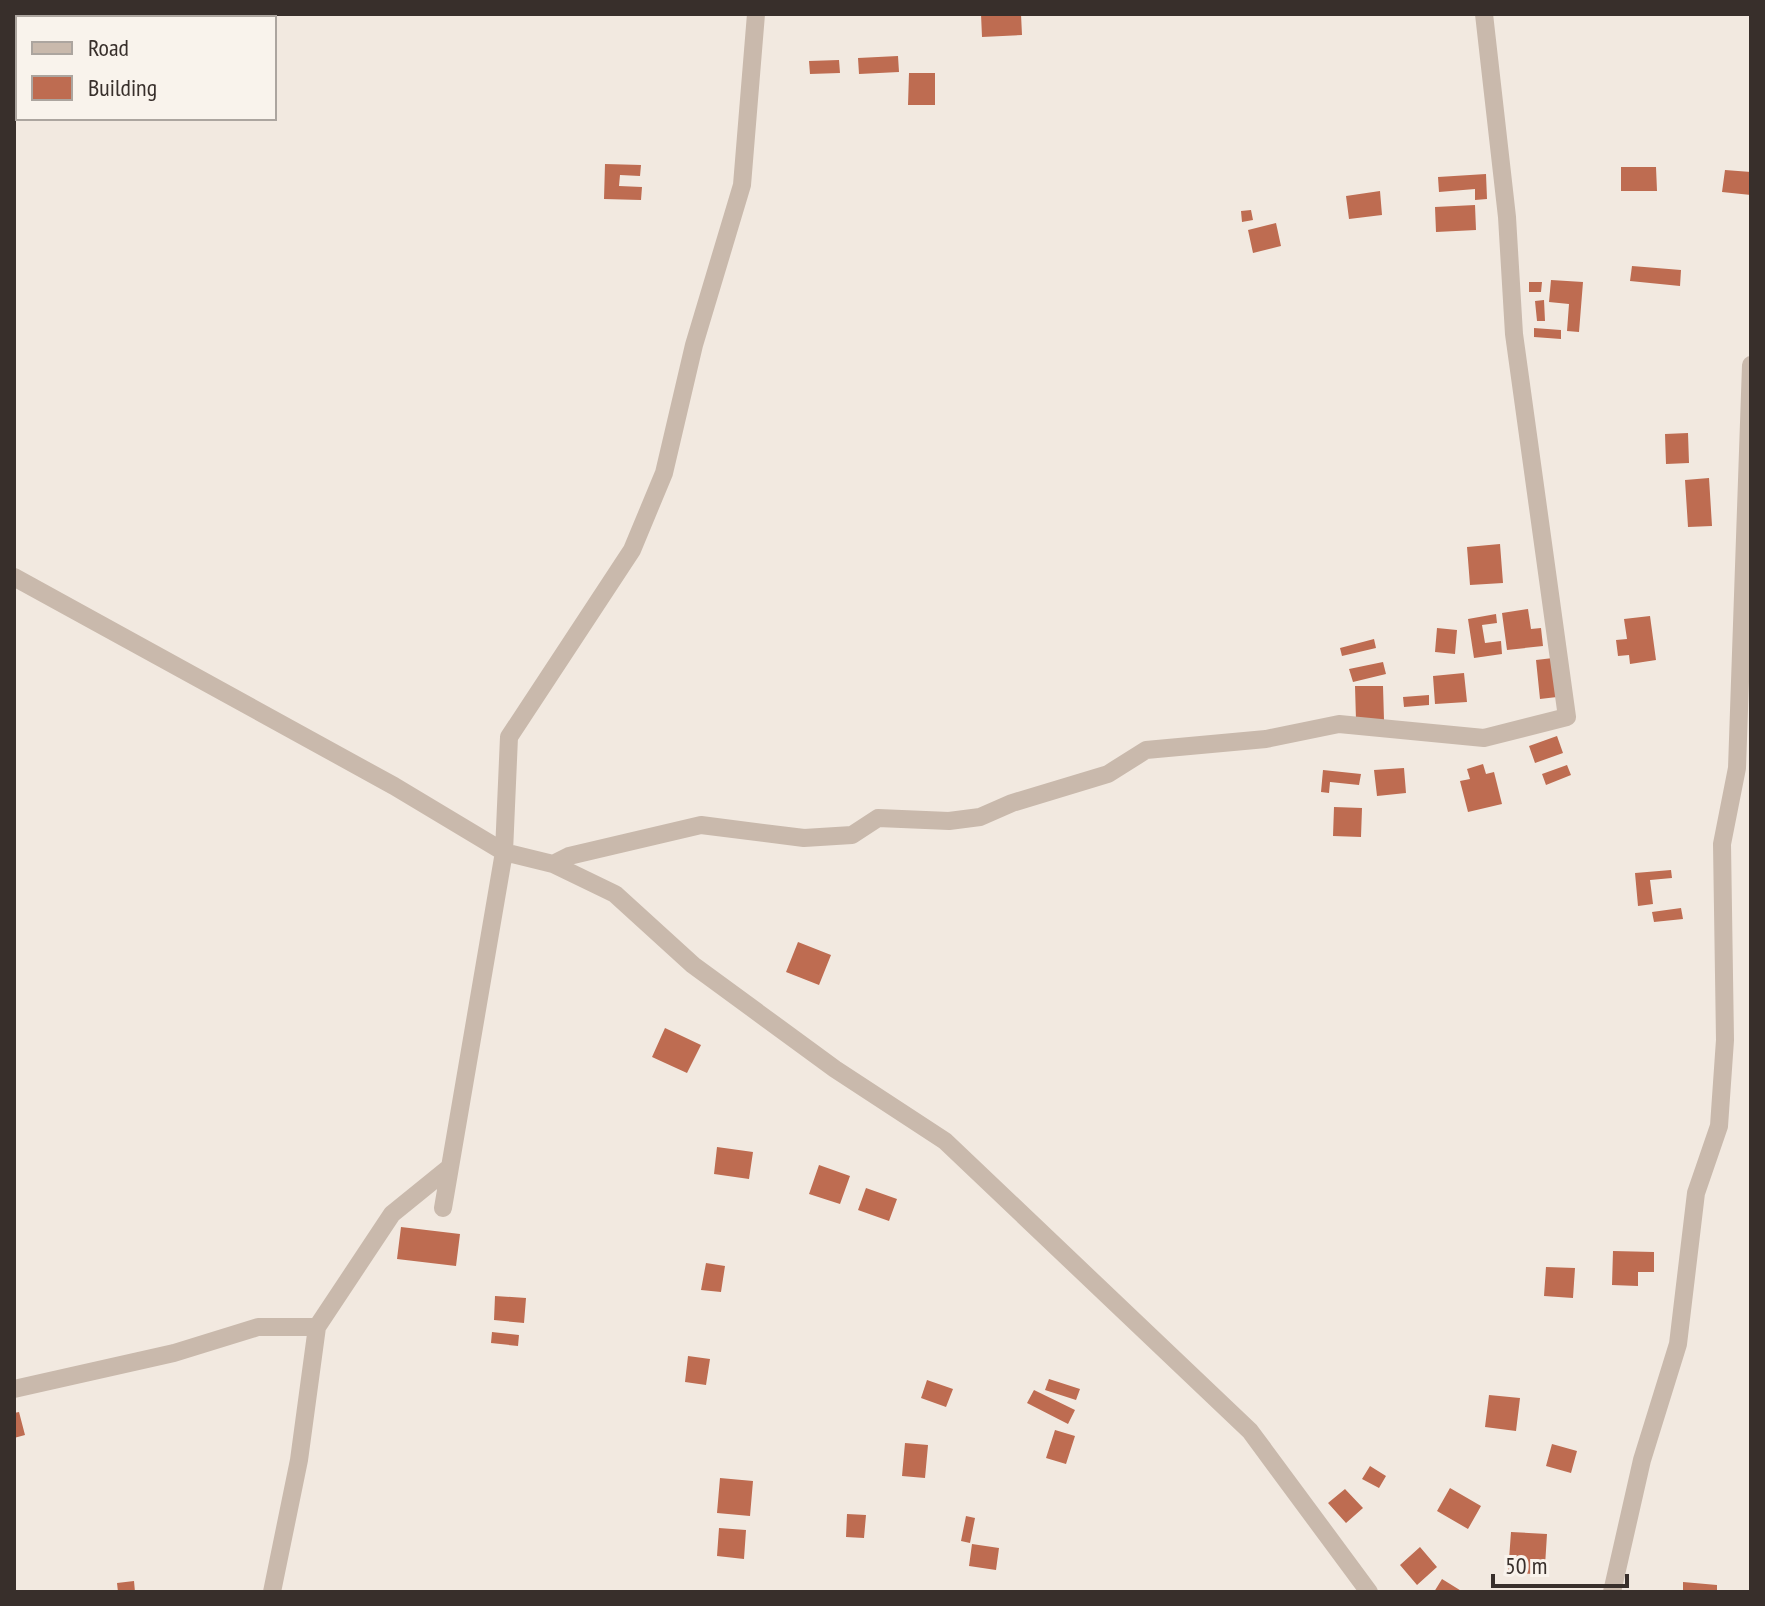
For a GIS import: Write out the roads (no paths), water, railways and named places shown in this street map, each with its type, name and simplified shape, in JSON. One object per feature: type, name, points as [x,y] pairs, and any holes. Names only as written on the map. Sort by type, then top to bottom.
[{"type":"street","points":[[443,1208],[504,852],[509,737],[632,550],[664,473],[694,345],[742,185],[756,14]]},
{"type":"street","points":[[553,864],[569,856],[701,825],[804,838],[852,835],[878,818],[949,821],[980,817],[1012,803],[1108,774],[1146,750],[1266,739],[1339,724],[1484,738],[1567,717],[1514,334],[1507,217],[1484,14]]},
{"type":"street","points":[[1612,1592],[1642,1460],[1678,1344],[1696,1193],[1719,1126],[1725,1040],[1722,844],[1737,768],[1751,365]]},
{"type":"street","points":[[14,577],[394,786],[504,852],[553,864],[615,894],[693,965],[835,1069],[945,1141],[1250,1431],[1369,1592]]},
{"type":"street","points":[[272,1592],[299,1460],[317,1327],[392,1214],[450,1167]]},
{"type":"street","points":[[14,1389],[174,1353],[258,1327],[317,1327]]}]
